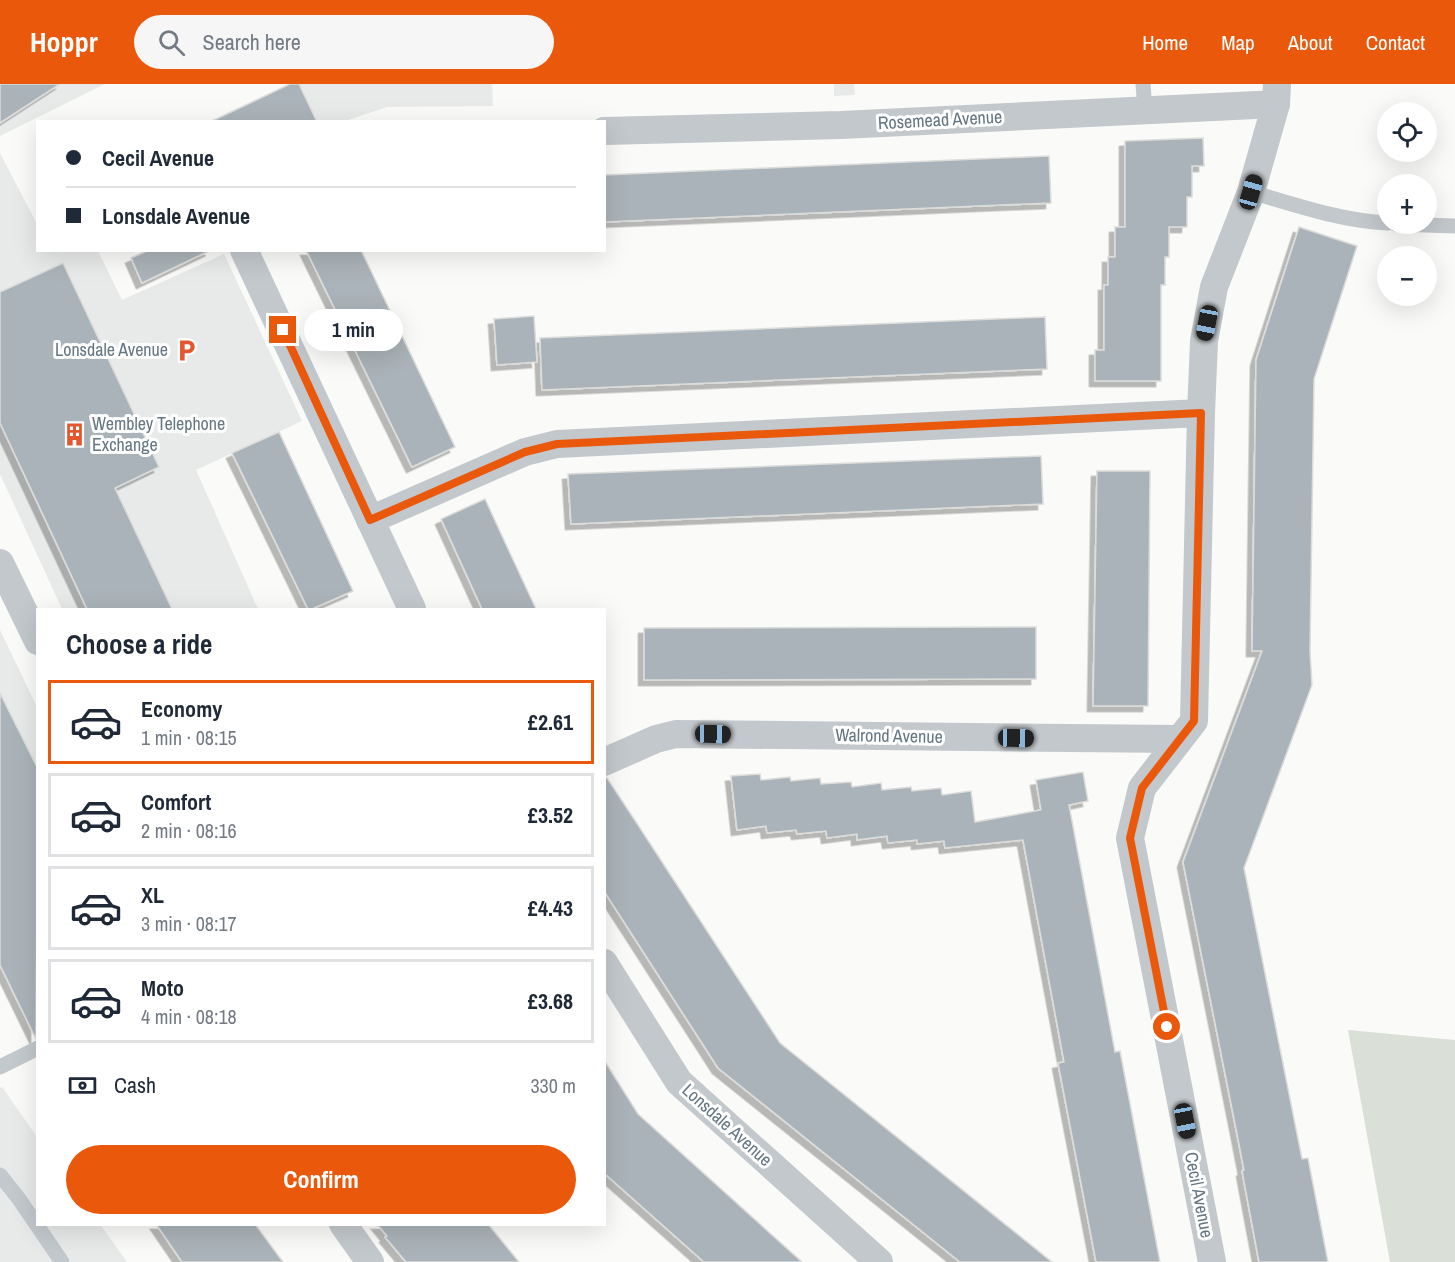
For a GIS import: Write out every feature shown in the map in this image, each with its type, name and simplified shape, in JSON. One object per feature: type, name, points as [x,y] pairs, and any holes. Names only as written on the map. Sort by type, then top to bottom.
[{"type":"street","name":"Rosemead Avenue","points":[[606,131],[841,125],[1144,97],[1276,94]]},
{"type":"street","name":"Cecil Avenue","points":[[1212,1262],[1130,838],[1142,788],[1194,721],[1204,340],[1214,287],[1251,192],[1276,94]]},
{"type":"street","points":[[245,252],[370,520],[402,606]]},
{"type":"street","points":[[370,520],[525,452],[557,444],[1201,413]]},
{"type":"street","points":[[0,563],[36,637]]},
{"type":"street","name":"Walrond Avenue","points":[[606,761],[656,739],[676,734],[1179,739]]},
{"type":"street","name":"Lonsdale Avenue","points":[[606,966],[679,1082],[879,1262]]},
{"type":"street","points":[[344,1226],[370,1262]]},
{"type":"lane","points":[[1251,192],[1358,220],[1377,222]]},
{"type":"lane","points":[[1437,225],[1455,226]]},
{"type":"lane","points":[[0,1067],[36,1049]]},
{"type":"lane","points":[[0,1175],[36,1224]]},
{"type":"lane","points":[[37,1226],[62,1262]]},
{"type":"shaded area","points":[[0,84],[105,84],[0,136]]},
{"type":"shaded area","points":[[299,84],[492,84],[493,106],[387,107],[348,120],[317,120]]},
{"type":"shaded area","points":[[834,84],[854,84],[855,95],[834,96]]},
{"type":"shaded area","points":[[0,153],[36,222],[36,252],[98,252],[122,300],[224,254],[302,421],[196,470],[258,608],[62,608],[0,474]]},
{"type":"shaded area","points":[[0,630],[36,705],[36,762],[0,780]]},
{"type":"shaded area","points":[[1348,1030],[1455,1040],[1455,1262],[1390,1262]]},
{"type":"shaded area","points":[[2,1087],[36,1136],[36,1226],[101,1226],[127,1262],[0,1262],[0,1088]]},
{"type":"building","points":[[0,84],[60,84],[0,123]]},
{"type":"building","points":[[290,84],[299,84],[316,120],[214,120]]},
{"type":"building","points":[[1203,138],[1204,166],[1192,166],[1192,197],[1187,197],[1187,227],[1169,227],[1169,257],[1165,257],[1165,285],[1161,285],[1161,381],[1095,381],[1095,350],[1104,350],[1104,285],[1108,285],[1108,257],[1115,257],[1115,227],[1125,227],[1125,141]]},
{"type":"building","points":[[1049,156],[1051,203],[606,222],[606,175]]},
{"type":"building","points":[[1299,227],[1357,246],[1314,379],[1310,651],[1312,685],[1244,868],[1302,1159],[1308,1158],[1328,1262],[1259,1262],[1242,1171],[1244,1170],[1183,862],[1262,651],[1252,651],[1256,360]]},
{"type":"building","points":[[144,252],[207,252],[142,283],[131,258]]},
{"type":"building","points":[[307,252],[362,252],[455,447],[412,467]]},
{"type":"building","name":"Wembley Telephone Exchange","points":[[63,263],[159,467],[115,488],[172,608],[87,608],[0,423],[0,292]]},
{"type":"building","points":[[534,316],[537,362],[497,365],[494,319]]},
{"type":"building","points":[[1045,317],[1047,369],[542,390],[540,338]]},
{"type":"building","points":[[279,432],[353,591],[314,608],[308,608],[232,453]]},
{"type":"building","points":[[1041,456],[1043,504],[571,524],[568,474]]},
{"type":"building","points":[[1097,471],[1150,471],[1148,706],[1093,706]]},
{"type":"building","points":[[485,499],[536,608],[482,608],[441,519]]},
{"type":"building","points":[[1036,627],[1036,679],[644,680],[644,628]]},
{"type":"building","points":[[0,693],[36,765],[36,1039],[0,965]]},
{"type":"building","points":[[1083,772],[1088,801],[1069,805],[1115,1052],[1120,1051],[1160,1262],[1096,1262],[1058,1063],[1064,1062],[1023,840],[945,848],[944,841],[917,844],[917,840],[888,843],[887,836],[857,840],[857,834],[827,838],[826,831],[797,834],[796,830],[767,833],[766,826],[737,830],[731,776],[760,774],[761,780],[790,777],[791,781],[820,778],[821,784],[851,782],[852,787],[881,783],[882,790],[911,787],[912,791],[941,788],[942,795],[971,791],[975,822],[1041,810],[1036,780]]},
{"type":"building","points":[[606,778],[780,1043],[1052,1262],[960,1262],[718,1068],[606,894]]},
{"type":"building","points":[[606,1063],[638,1114],[802,1262],[704,1262],[606,1175]]},
{"type":"building","points":[[157,1226],[256,1226],[283,1262],[182,1262]]},
{"type":"building","points":[[379,1226],[490,1226],[519,1262],[406,1262],[385,1237],[387,1236]]},
{"type":"place","name":"Lonsdale Avenue","points":[[186,350]]},
{"type":"place","name":"Wembley Telephone Exchange","points":[[74,434]]},
{"type":"route","points":[[283,330],[370,520],[525,452],[557,444],[1201,413],[1194,721],[1142,788],[1130,838],[1167,1027]]}]
